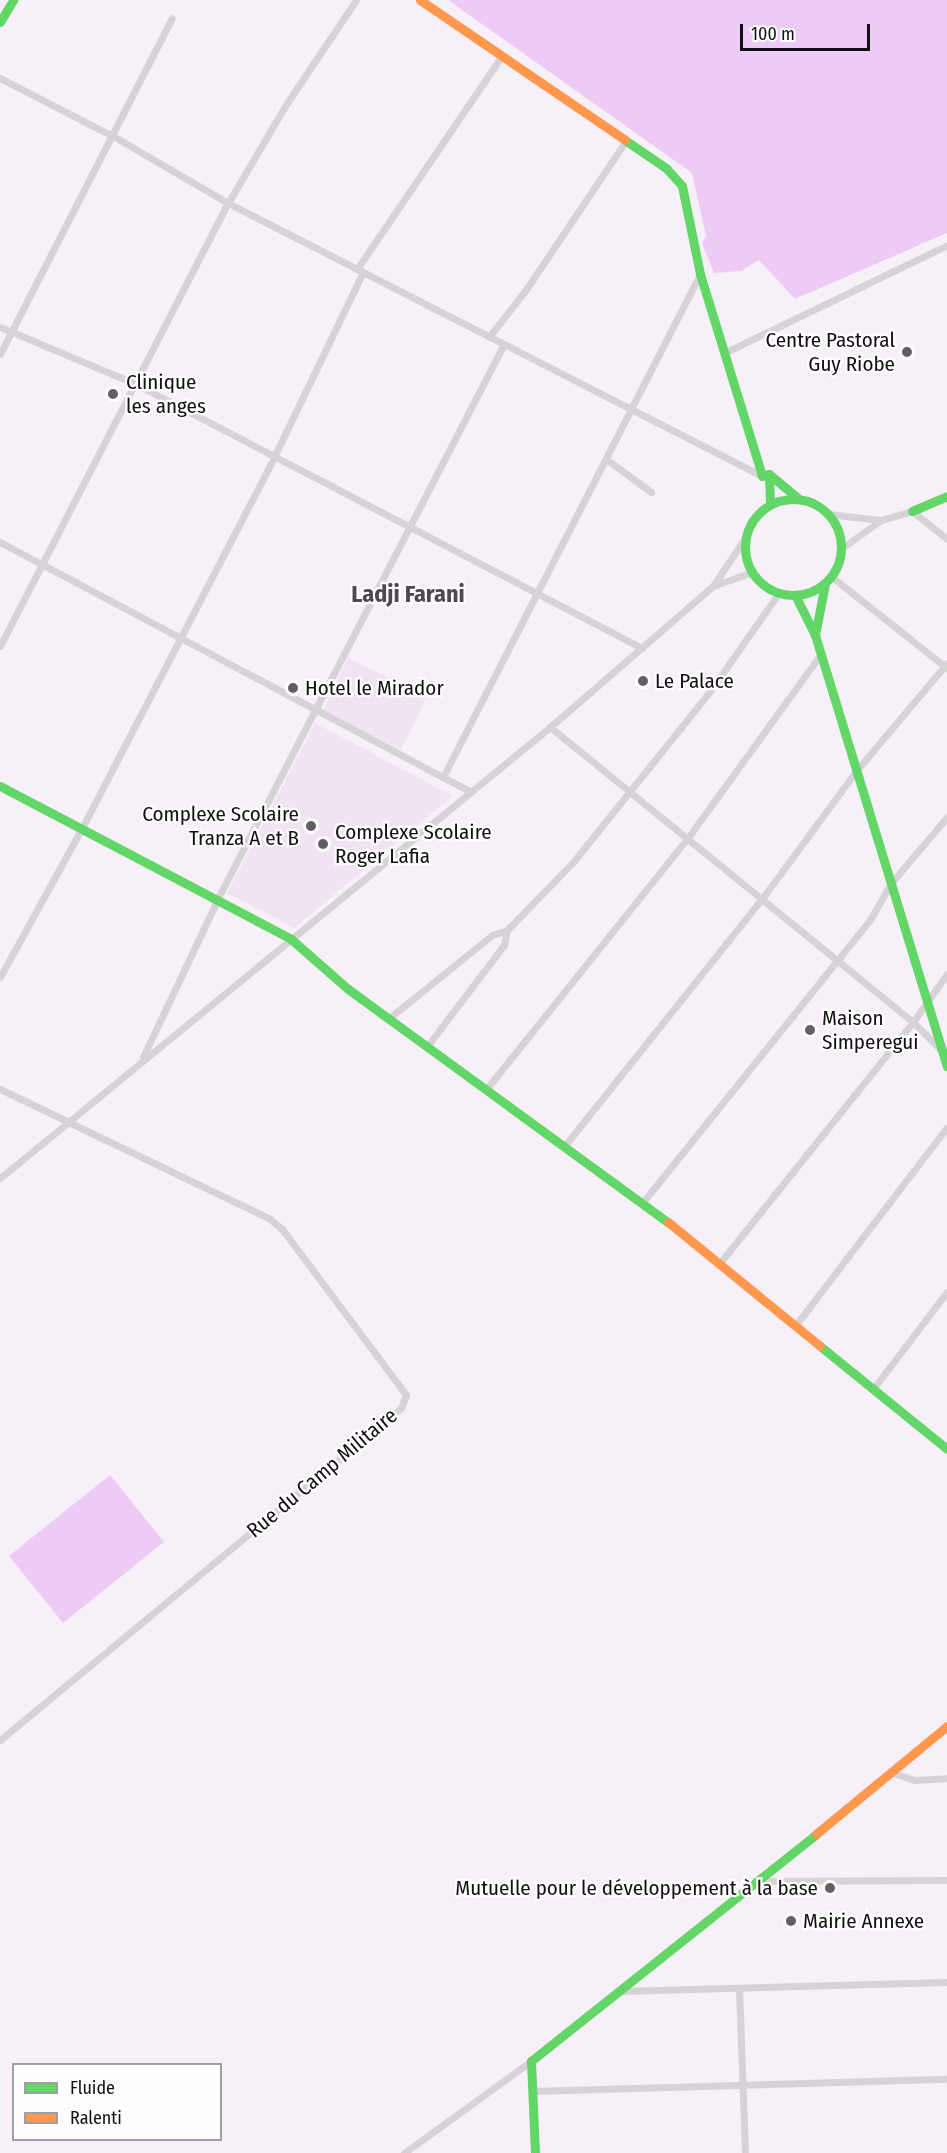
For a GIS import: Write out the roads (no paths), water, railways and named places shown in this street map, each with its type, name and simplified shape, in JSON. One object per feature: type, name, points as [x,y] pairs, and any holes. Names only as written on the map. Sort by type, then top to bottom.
[{"type":"street","points":[[0,22],[13,0]]},
{"type":"street","points":[[0,646],[228,203],[287,103],[356,0]]},
{"type":"street","points":[[420,0],[666,168],[682,186],[690,211],[700,274],[765,475],[770,504]]},
{"type":"street","points":[[0,354],[172,18]]},
{"type":"street","points":[[0,977],[82,828],[274,458],[360,270],[501,57]]},
{"type":"street","points":[[0,78],[113,136],[228,203],[630,411],[765,475],[799,499],[828,514],[881,520]]},
{"type":"street","points":[[489,337],[527,288],[625,142]]},
{"type":"street","points":[[724,352],[947,245]]},
{"type":"street","points":[[444,775],[540,592],[700,274]]},
{"type":"street","points":[[0,327],[134,383],[274,458],[540,592],[642,648]]},
{"type":"street","points":[[142,1059],[218,898],[504,344]]},
{"type":"street","points":[[606,459],[651,492]]},
{"type":"street","points":[[842,548],[881,520],[912,511],[947,496]]},
{"type":"street","points":[[0,1178],[142,1059],[550,727],[713,586],[745,538],[758,513],[770,504],[799,499]]},
{"type":"street","points":[[912,511],[947,539]]},
{"type":"street","points":[[745,538],[746,555],[752,572],[763,585],[779,593],[795,595],[825,584],[832,577],[842,548],[840,535],[828,514]]},
{"type":"street","points":[[0,542],[41,566],[444,775],[471,792]]},
{"type":"street","points":[[713,586],[752,572]]},
{"type":"street","points":[[566,1144],[761,900],[856,771],[946,666],[832,577]]},
{"type":"street","points":[[815,635],[825,584]]},
{"type":"street","points":[[388,1019],[492,935],[507,930],[574,861],[630,793],[760,624],[779,593]]},
{"type":"street","points":[[795,595],[815,635],[947,1066]]},
{"type":"street","points":[[488,1087],[687,839],[821,654]]},
{"type":"street","points":[[550,727],[913,1022],[945,1054]]},
{"type":"street","points":[[0,786],[218,898],[291,939],[388,1019],[488,1087],[643,1202],[947,1449]]},
{"type":"street","points":[[643,1202],[870,920],[891,883],[947,818]]},
{"type":"street","points":[[428,1045],[504,945],[507,930]]},
{"type":"street","points":[[719,1264],[913,1022],[926,999],[947,974]]},
{"type":"street","points":[[0,1089],[68,1123]]},
{"type":"street","name":"Rue du Camp Militaire","points":[[0,1740],[401,1408],[405,1395],[282,1229],[270,1219],[68,1123]]},
{"type":"street","points":[[795,1326],[947,1127]]},
{"type":"street","points":[[873,1389],[947,1292]]},
{"type":"street","points":[[404,2153],[531,2061],[622,1991],[947,1725]]},
{"type":"street","points":[[890,1772],[914,1780],[947,1778]]},
{"type":"street","points":[[759,1881],[947,1880]]},
{"type":"street","points":[[622,1991],[947,1982]]},
{"type":"street","points":[[739,1988],[745,2153]]},
{"type":"street","points":[[531,2061],[535,2153]]},
{"type":"street","points":[[532,2091],[947,2079]]},
{"type":"place","name":"Centre Pastoral Guy Riobe","points":[[907,352]]},
{"type":"place","name":"Clinique les anges","points":[[113,394]]},
{"type":"place","name":"Le Palace","points":[[643,681]]},
{"type":"place","name":"Hotel le Mirador","points":[[293,688]]},
{"type":"place","name":"Complexe Scolaire Tranza A et B","points":[[311,826]]},
{"type":"place","name":"Complexe Scolaire Roger Lafia","points":[[323,844]]},
{"type":"place","name":"Maison Simperegui","points":[[810,1030]]},
{"type":"place","name":"Mutuelle pour le développement à la base","points":[[830,1888]]},
{"type":"place","name":"Mairie Annexe","points":[[791,1921]]},
{"type":"district","name":"Ladji Farani","points":[[408,595]]}]
